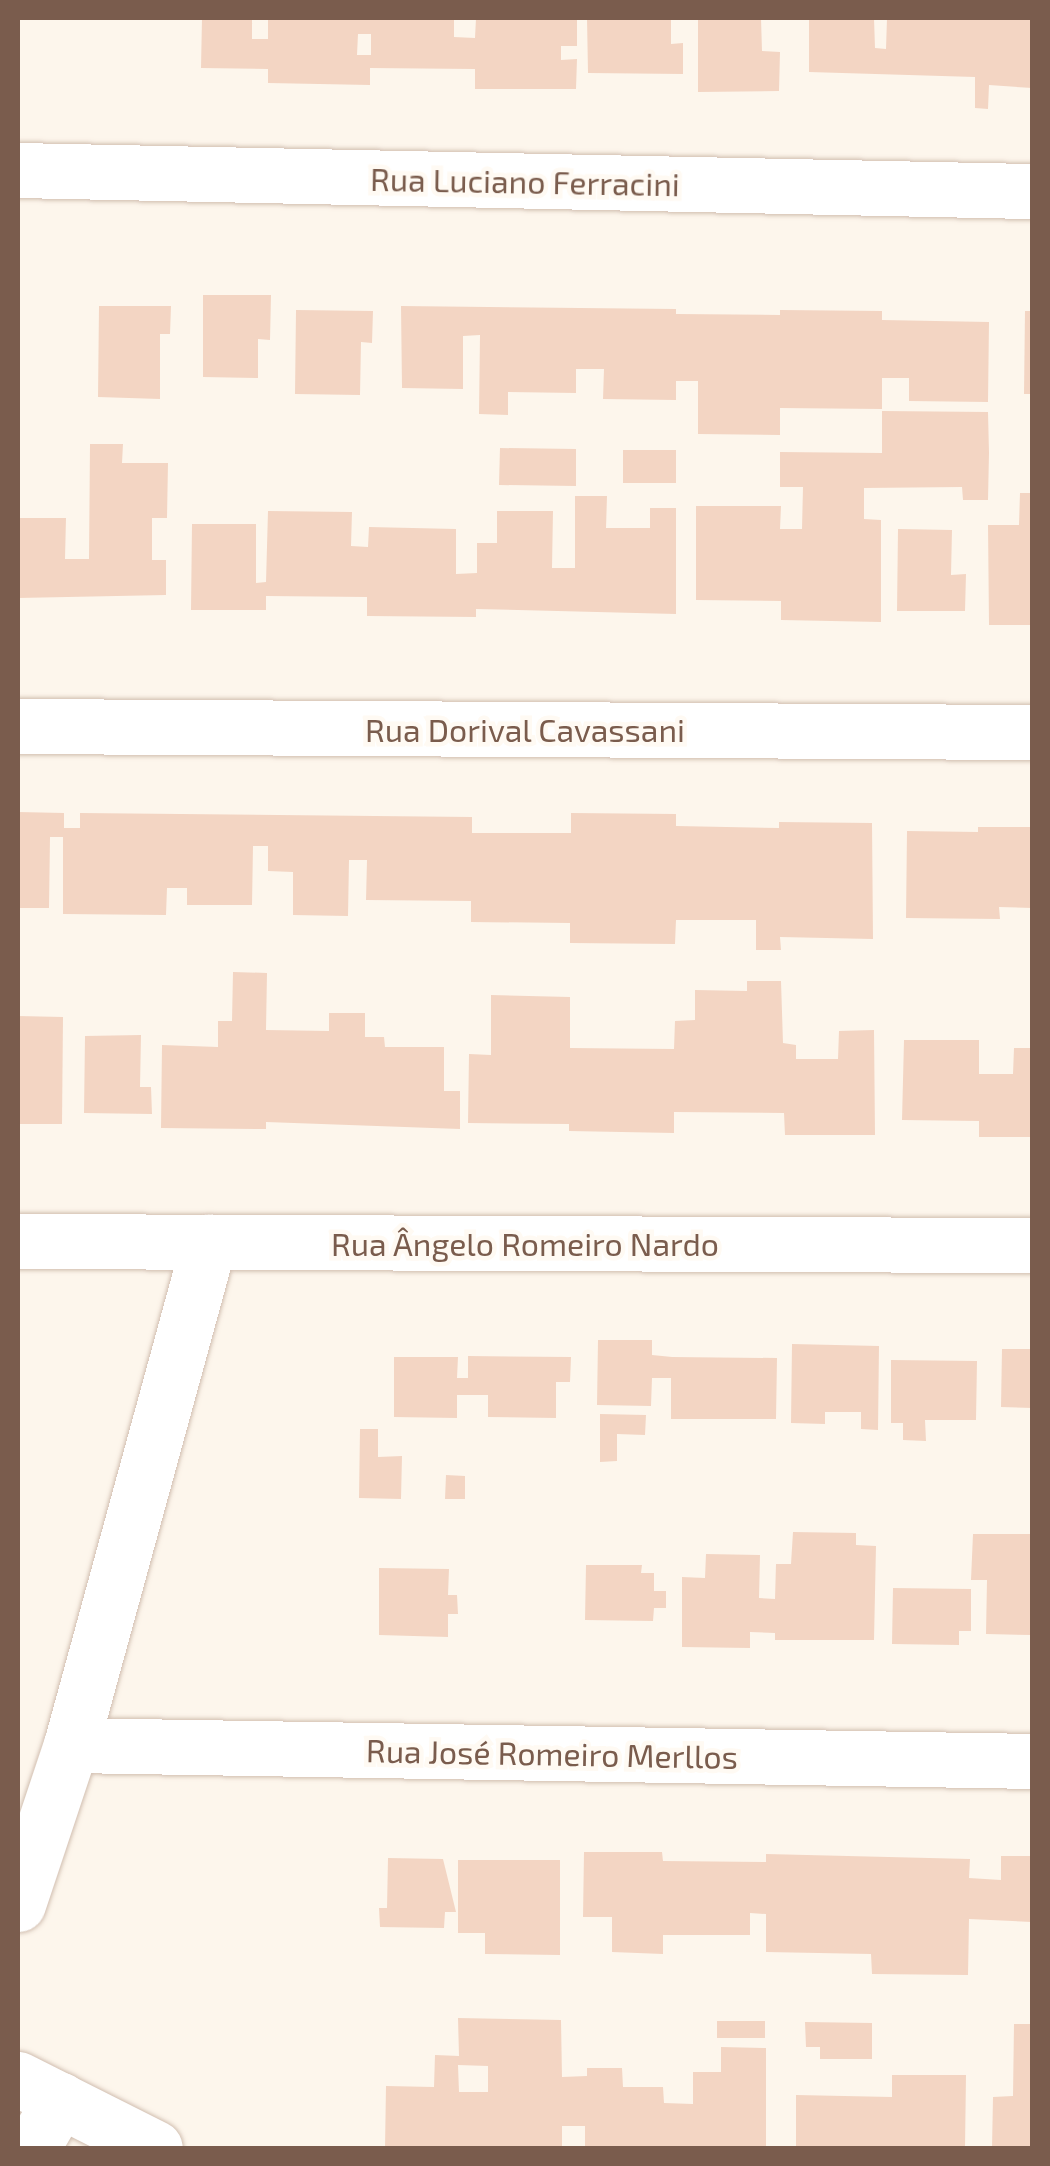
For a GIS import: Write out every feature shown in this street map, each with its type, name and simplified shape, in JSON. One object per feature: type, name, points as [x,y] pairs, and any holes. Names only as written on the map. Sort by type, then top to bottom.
[{"type":"street","name":"Rua Luciano Ferracini","points":[[18,170],[1032,192]]},
{"type":"street","name":"Rua Dorival Cavassani","points":[[18,726],[1032,732]]},
{"type":"street","name":"Rua Ângelo Romeiro Nardo","points":[[18,1241],[1032,1245]]},
{"type":"street","points":[[18,1904],[71,1744],[209,1242]]},
{"type":"street","name":"Rua José Romeiro Merllos","points":[[71,1744],[1032,1762]]},
{"type":"street","points":[[32,2148],[39,2090],[156,2148]]},
{"type":"building","points":[[202,18],[252,18],[252,39],[268,39],[268,18],[454,18],[454,37],[475,38],[476,18],[577,18],[577,46],[561,46],[561,60],[577,59],[576,89],[475,89],[475,69],[370,68],[370,85],[268,83],[268,69],[201,68]],"holes":[[[358,34],[371,34],[371,55],[357,55]]]},
{"type":"building","points":[[587,18],[671,18],[671,44],[683,43],[683,74],[588,73]]},
{"type":"building","points":[[698,18],[761,18],[762,51],[780,52],[779,91],[698,92]]},
{"type":"building","points":[[809,18],[874,18],[875,48],[886,49],[887,18],[1032,18],[1032,88],[989,85],[988,109],[975,108],[975,77],[809,72]]},
{"type":"building","points":[[203,295],[271,295],[270,340],[258,339],[258,378],[203,377]]},
{"type":"building","points":[[99,306],[171,306],[170,334],[160,334],[160,399],[98,397]]},
{"type":"building","points":[[401,306],[676,309],[676,314],[882,311],[882,320],[989,322],[988,402],[909,401],[909,378],[882,378],[882,409],[780,408],[780,435],[698,434],[698,381],[676,381],[676,400],[603,399],[604,369],[576,369],[576,393],[508,392],[508,415],[479,414],[480,335],[463,336],[463,389],[402,388]]},
{"type":"building","points":[[296,310],[373,311],[372,343],[361,342],[360,395],[295,394]]},
{"type":"building","points":[[1025,311],[1032,311],[1032,394],[1024,394]]},
{"type":"building","points":[[882,411],[988,412],[989,453],[988,500],[963,500],[962,487],[864,488],[864,519],[881,520],[881,622],[781,620],[781,601],[696,600],[696,506],[781,506],[780,529],[802,529],[803,487],[780,487],[780,452],[882,453]]},
{"type":"building","points":[[90,444],[123,444],[122,463],[168,463],[167,518],[152,518],[152,560],[166,560],[166,595],[18,598],[18,518],[66,518],[65,559],[89,559]]},
{"type":"building","points":[[500,448],[576,449],[576,486],[499,485]]},
{"type":"building","points":[[623,450],[676,450],[676,483],[623,483]]},
{"type":"building","points":[[1020,493],[1032,493],[1032,625],[989,625],[988,525],[1019,525]]},
{"type":"building","points":[[575,496],[607,496],[606,528],[650,528],[650,508],[676,508],[676,614],[476,609],[476,617],[367,616],[367,597],[266,596],[266,610],[191,610],[192,524],[256,524],[256,583],[266,582],[268,511],[352,512],[351,546],[368,547],[369,527],[456,529],[456,574],[477,573],[477,543],[497,543],[497,511],[553,511],[552,568],[575,568]]},
{"type":"building","points":[[898,529],[952,530],[951,575],[966,574],[965,611],[897,611]]},
{"type":"building","points":[[18,812],[64,813],[64,828],[80,828],[80,813],[472,817],[472,833],[571,833],[571,813],[676,814],[676,826],[779,828],[779,822],[872,823],[873,939],[780,937],[781,950],[756,950],[756,920],[676,920],[675,944],[570,943],[570,923],[471,922],[471,901],[366,900],[367,860],[349,860],[348,916],[293,915],[293,872],[268,871],[268,846],[253,846],[252,905],[187,905],[187,888],[167,888],[166,915],[63,914],[63,837],[50,837],[49,908],[18,908]]},
{"type":"building","points":[[978,827],[1032,827],[1032,908],[999,907],[1000,919],[906,918],[907,831],[978,832]]},
{"type":"building","points":[[233,972],[267,973],[266,1030],[329,1031],[329,1013],[365,1013],[365,1037],[384,1037],[385,1047],[444,1047],[444,1091],[460,1091],[460,1129],[266,1122],[266,1129],[161,1128],[162,1045],[218,1047],[218,1021],[232,1021]]},
{"type":"building","points":[[747,981],[781,981],[783,1043],[796,1045],[796,1059],[838,1059],[839,1031],[874,1030],[875,1135],[785,1135],[784,1113],[674,1112],[674,1133],[569,1131],[569,1124],[468,1123],[469,1054],[491,1055],[491,995],[570,997],[570,1048],[674,1049],[675,1021],[695,1020],[695,990],[747,991]]},
{"type":"building","points":[[18,1016],[63,1017],[62,1124],[18,1124]]},
{"type":"building","points":[[141,1035],[140,1087],[151,1087],[152,1114],[84,1113],[85,1036]]},
{"type":"building","points":[[904,1040],[979,1040],[979,1074],[1013,1074],[1014,1048],[1032,1048],[1032,1137],[979,1137],[979,1121],[902,1120]]},
{"type":"building","points":[[598,1340],[652,1340],[652,1355],[777,1358],[776,1419],[671,1419],[671,1378],[652,1378],[651,1406],[597,1405]]},
{"type":"building","points":[[792,1344],[879,1346],[878,1430],[861,1429],[861,1412],[825,1412],[825,1424],[791,1423]]},
{"type":"building","points":[[1002,1349],[1032,1349],[1032,1408],[1001,1407]]},
{"type":"building","points":[[468,1356],[571,1357],[570,1382],[556,1382],[556,1418],[488,1417],[488,1395],[457,1395],[457,1418],[394,1417],[394,1357],[458,1357],[457,1378],[468,1378]]},
{"type":"building","points":[[891,1360],[977,1361],[976,1420],[925,1420],[926,1441],[903,1440],[903,1423],[891,1423]]},
{"type":"building","points":[[600,1414],[646,1415],[645,1435],[617,1434],[617,1461],[600,1462]]},
{"type":"building","points":[[360,1429],[378,1429],[378,1457],[402,1456],[401,1499],[359,1498]]},
{"type":"building","points":[[446,1475],[465,1476],[465,1499],[445,1499]]},
{"type":"building","points":[[793,1532],[856,1533],[856,1545],[876,1546],[874,1640],[775,1640],[775,1633],[750,1632],[750,1648],[682,1647],[682,1577],[705,1578],[706,1554],[760,1555],[759,1598],[775,1599],[776,1564],[791,1564]]},
{"type":"building","points":[[973,1534],[1032,1534],[1032,1635],[986,1634],[987,1580],[971,1580]]},
{"type":"building","points":[[586,1565],[642,1565],[641,1573],[654,1573],[654,1591],[666,1591],[666,1608],[654,1608],[653,1621],[585,1620]]},
{"type":"building","points":[[379,1568],[449,1569],[448,1595],[457,1595],[458,1614],[448,1614],[448,1637],[379,1635]]},
{"type":"building","points":[[893,1588],[971,1589],[971,1631],[959,1631],[959,1645],[892,1644]]},
{"type":"building","points":[[584,1852],[662,1852],[663,1861],[766,1862],[766,1854],[970,1859],[969,1878],[1001,1880],[1001,1856],[1032,1856],[1032,1922],[969,1919],[968,1975],[872,1974],[871,1954],[766,1952],[766,1914],[750,1913],[750,1935],[663,1935],[663,1954],[612,1952],[612,1917],[583,1917]]},
{"type":"building","points":[[388,1858],[443,1859],[456,1912],[445,1912],[444,1928],[380,1927],[379,1908],[387,1908]]},
{"type":"building","points":[[458,1860],[560,1860],[560,1955],[485,1954],[485,1933],[458,1933]]},
{"type":"building","points":[[458,2018],[561,2020],[562,2077],[587,2076],[587,2068],[622,2068],[623,2087],[663,2087],[664,2103],[693,2104],[693,2072],[721,2072],[721,2047],[766,2048],[766,2148],[585,2148],[585,2126],[562,2126],[562,2148],[385,2148],[386,2086],[434,2087],[435,2055],[459,2056]],"holes":[[[458,2065],[488,2066],[488,2092],[459,2092]]]},
{"type":"building","points":[[717,2021],[765,2021],[765,2038],[717,2038]]},
{"type":"building","points":[[805,2022],[872,2023],[872,2059],[820,2059],[820,2047],[806,2047]]},
{"type":"building","points":[[1014,2024],[1032,2024],[1032,2148],[992,2148],[993,2097],[1013,2096]]},
{"type":"building","points":[[892,2075],[966,2075],[965,2148],[796,2148],[796,2095],[892,2097]]}]
